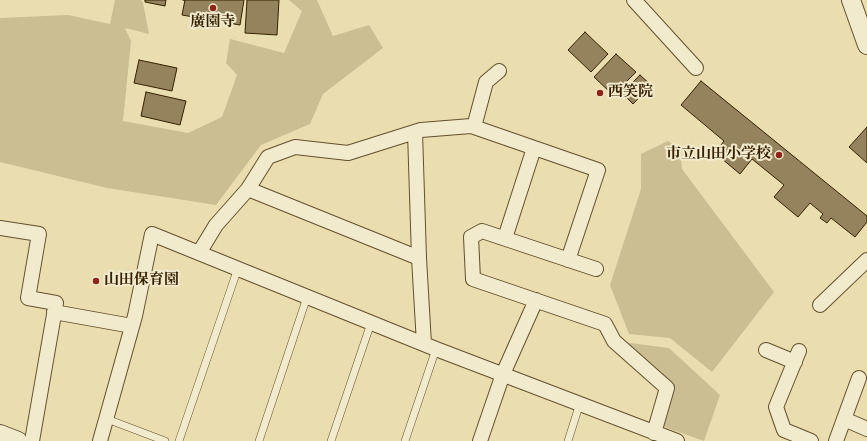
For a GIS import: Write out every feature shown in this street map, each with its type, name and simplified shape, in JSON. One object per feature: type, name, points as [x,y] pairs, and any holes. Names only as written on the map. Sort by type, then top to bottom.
[{"type":"street","points":[[634,0],[696,68]]},
{"type":"street","points":[[851,0],[867,45]]},
{"type":"street","points":[[474,127],[486,82],[499,71]]},
{"type":"street","points":[[199,253],[216,225],[248,189],[268,157],[296,148],[348,153],[415,132],[471,126],[598,170],[568,260]]},
{"type":"street","points":[[415,132],[419,258],[430,346]]},
{"type":"street","points":[[505,238],[534,148]]},
{"type":"street","points":[[248,189],[419,258]]},
{"type":"street","points":[[0,228],[39,234],[28,298],[56,303],[32,441]]},
{"type":"street","points":[[596,269],[482,230],[471,237],[473,279],[605,324],[614,341],[667,388],[653,437]]},
{"type":"street","points":[[100,441],[132,326],[152,234],[371,323],[580,404],[653,437],[677,441]]},
{"type":"street","points":[[820,305],[867,260]]},
{"type":"street","points":[[480,441],[503,374],[536,300]]},
{"type":"street","points":[[54,312],[132,326]]},
{"type":"street","points":[[766,350],[797,356],[776,407],[784,430],[811,441]]},
{"type":"street","points":[[836,441],[859,378]]},
{"type":"street","points":[[844,419],[867,429]]},
{"type":"street","points":[[0,434],[18,441]]},
{"type":"lane","points":[[179,441],[238,268]]},
{"type":"lane","points":[[258,441],[307,297]]},
{"type":"lane","points":[[331,441],[371,323]]},
{"type":"lane","points":[[404,441],[430,346]]},
{"type":"lane","points":[[568,441],[580,404]]},
{"type":"lane","points":[[107,419],[166,441]]},
{"type":"shaded area","points":[[115,0],[141,0],[143,3],[149,34],[125,28],[131,41],[123,121],[188,133],[222,117],[237,75],[226,63],[230,39],[284,53],[302,11],[289,0],[317,0],[333,36],[369,25],[383,48],[323,94],[310,124],[261,145],[216,205],[107,188],[0,162],[0,18],[68,15],[110,24]]},
{"type":"shaded area","points":[[668,141],[680,149],[682,169],[774,292],[712,372],[670,338],[629,334],[610,285],[641,189],[641,154]]},
{"type":"shaded area","points":[[622,342],[669,348],[720,395],[704,441],[662,426],[673,388]]},
{"type":"building","points":[[145,0],[166,0],[165,6],[145,2]]},
{"type":"building","name":"廣園寺","points":[[185,0],[244,0],[240,25],[182,15]]},
{"type":"building","points":[[247,0],[279,0],[277,35],[245,33]]},
{"type":"building","points":[[585,32],[608,54],[591,72],[568,50]]},
{"type":"building","points":[[616,54],[636,72],[613,95],[594,77]]},
{"type":"building","points":[[139,60],[177,68],[172,91],[134,83]]},
{"type":"building","points":[[640,75],[651,85],[633,104],[622,93]]},
{"type":"building","points":[[701,81],[867,216],[867,222],[855,237],[831,218],[827,223],[820,218],[823,214],[810,203],[798,217],[774,197],[784,185],[752,159],[740,174],[715,153],[724,141],[681,105]]},
{"type":"building","points":[[146,92],[186,101],[180,125],[141,116]]},
{"type":"building","points":[[867,127],[867,163],[849,147]]},
{"type":"place","name":"廣園寺","points":[[213,8]]},
{"type":"place","name":"西笑院","points":[[600,93]]},
{"type":"place","name":"市立山田小学校","points":[[779,155]]},
{"type":"place","name":"山田保育園","points":[[96,281]]}]
